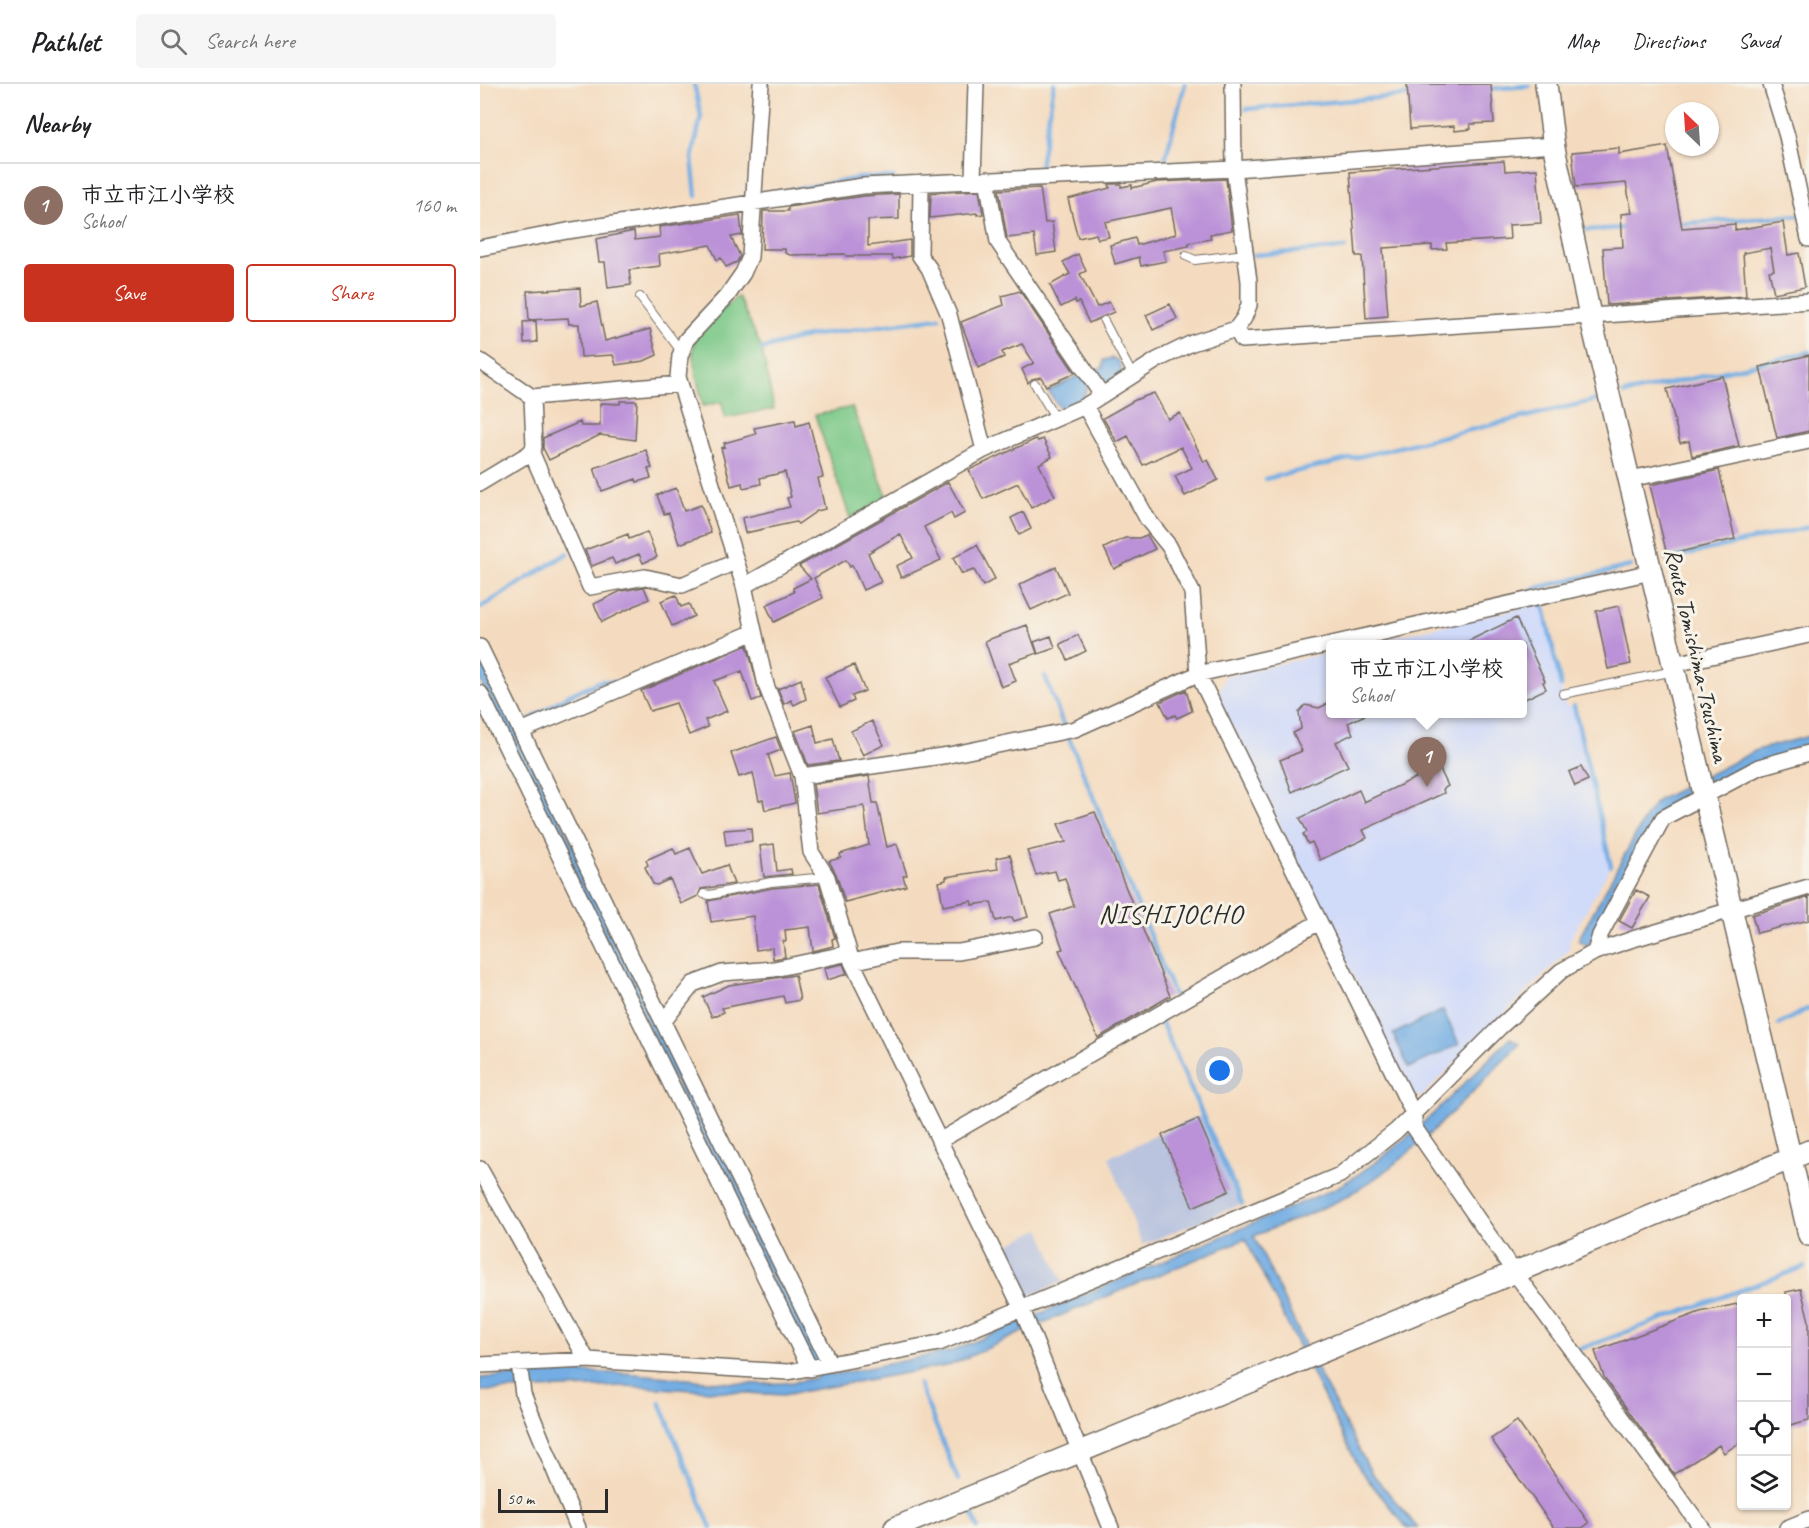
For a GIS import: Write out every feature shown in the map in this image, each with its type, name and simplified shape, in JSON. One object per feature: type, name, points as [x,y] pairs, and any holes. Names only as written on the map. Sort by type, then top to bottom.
[{"type":"main road","name":"Route Tomishima-Tsushima","points":[[1546,84],[1554,145],[1590,315],[1730,910],[1800,1155],[1809,1235]]},
{"type":"main road","points":[[895,1528],[1800,1155]]},
{"type":"street","points":[[761,84],[750,257],[744,273],[727,296],[693,330],[681,351],[678,377],[744,586],[766,685],[802,776],[811,852],[827,877],[851,958],[1022,1311],[1111,1528]]},
{"type":"street","points":[[976,84],[980,180],[998,242],[1102,395]]},
{"type":"street","points":[[744,586],[984,450],[1085,406],[1132,376],[1192,343],[1236,329],[1249,305],[1234,169],[1233,84]]},
{"type":"street","points":[[1771,84],[1786,136],[1809,239]]},
{"type":"street","points":[[480,248],[567,231],[863,186],[1234,169],[1554,145]]},
{"type":"street","points":[[921,183],[920,256],[929,268],[949,315],[984,450]]},
{"type":"street","points":[[1236,329],[1242,340],[1809,301]]},
{"type":"street","points":[[480,361],[532,397],[680,384]]},
{"type":"street","points":[[532,397],[534,438],[531,451],[590,587],[645,577],[682,585],[735,562]]},
{"type":"street","points":[[1085,406],[1148,520],[1169,546],[1191,592],[1198,674],[1424,1144],[1515,1273],[1702,1528]]},
{"type":"street","points":[[1630,479],[1809,441]]},
{"type":"street","points":[[480,483],[531,451]]},
{"type":"street","points":[[1349,640],[1652,572]]},
{"type":"street","points":[[521,731],[754,632]]},
{"type":"street","points":[[1674,667],[1809,635]]},
{"type":"street","points":[[802,776],[938,756],[1075,729],[1198,674],[1326,645]]},
{"type":"street","points":[[480,647],[829,1364]]},
{"type":"street","points":[[480,693],[811,1368]]},
{"type":"street","points":[[1595,952],[1600,935],[1663,818],[1703,789],[1723,784],[1759,767],[1809,753]]},
{"type":"street","points":[[480,1365],[519,1369],[587,1360],[788,1372],[939,1343],[1022,1311],[1340,1175],[1414,1121],[1533,996],[1561,971],[1595,952],[1809,887]]},
{"type":"street","points":[[939,1141],[1319,922]]},
{"type":"street","points":[[663,1022],[693,984],[722,973],[774,969],[897,952],[959,952],[1035,937]]},
{"type":"street","points":[[480,1169],[587,1360]]},
{"type":"street","points":[[519,1369],[523,1394],[578,1528]]},
{"type":"street","points":[[1787,1528],[1809,1519]]},
{"type":"lane","points":[[1186,256],[1195,260],[1245,254]]},
{"type":"lane","points":[[640,297],[681,351]]},
{"type":"lane","points":[[1104,321],[1132,376]]},
{"type":"lane","points":[[1035,384],[1057,420]]},
{"type":"lane","points":[[1563,694],[1674,667]]},
{"type":"lane","points":[[704,894],[710,895],[771,882],[827,877]]},
{"type":"shaded area","points":[[1543,603],[1566,707],[1575,706],[1611,866],[1570,940],[1569,950],[1421,1097],[1412,1095],[1217,697],[1226,676],[1326,653],[1326,718],[1527,718],[1527,640],[1380,640]]},
{"type":"shaded area","points":[[1203,1114],[1242,1204],[1142,1245],[1109,1157]]},
{"type":"shaded area","points":[[1040,1229],[1063,1282],[1027,1297],[1020,1294],[999,1249]]},
{"type":"green space","points":[[738,296],[762,349],[774,409],[725,418],[722,402],[703,406],[694,366],[694,343],[707,324]]},
{"type":"green space","points":[[852,407],[888,499],[850,518],[815,415]]},
{"type":"water","points":[[1112,358],[1118,360],[1122,369],[1118,377],[1105,385],[1099,382],[1095,372],[1103,367],[1104,360]]},
{"type":"water","points":[[1083,373],[1089,383],[1082,400],[1064,409],[1058,406],[1048,391]]},
{"type":"water","points":[[480,655],[832,1375],[952,1351],[1336,1188],[1384,1156],[1406,1138],[1510,1038],[1520,1044],[1419,1144],[1375,1179],[1328,1206],[1254,1236],[1315,1366],[1371,1472],[1418,1528],[1407,1528],[1360,1470],[1245,1239],[1038,1325],[951,1365],[783,1395],[625,1386],[480,1391],[480,1378],[551,1373],[622,1373],[748,1384],[797,1382],[818,1377],[480,680]]},
{"type":"water","points":[[1809,736],[1809,748],[1657,819],[1588,946],[1578,940],[1647,814],[1658,800],[1757,750]]},
{"type":"water","points":[[1443,1010],[1459,1044],[1409,1068],[1393,1034]]},
{"type":"building","points":[[1407,84],[1491,84],[1494,123],[1470,124],[1471,129],[1455,131],[1454,126],[1410,129]]},
{"type":"building","points":[[1665,146],[1665,156],[1669,156],[1682,228],[1735,224],[1735,230],[1783,222],[1788,255],[1799,253],[1805,287],[1774,293],[1769,271],[1774,270],[1770,248],[1743,253],[1746,296],[1607,305],[1603,248],[1623,247],[1621,214],[1632,213],[1626,183],[1576,187],[1572,152],[1619,148],[1619,154]]},
{"type":"building","points":[[1504,161],[1505,171],[1537,169],[1541,223],[1509,225],[1510,239],[1446,243],[1447,249],[1432,250],[1432,245],[1383,248],[1388,316],[1366,318],[1362,256],[1356,256],[1350,172]]},
{"type":"building","points":[[1226,179],[1232,230],[1210,234],[1211,239],[1189,243],[1189,246],[1163,251],[1166,261],[1141,266],[1139,257],[1115,264],[1110,245],[1135,238],[1137,245],[1176,234],[1171,208],[1105,222],[1109,237],[1098,239],[1096,234],[1078,238],[1068,199],[1110,188],[1109,184],[1121,184],[1121,187],[1132,185],[1132,188],[1157,182]]},
{"type":"building","points":[[1040,188],[1045,223],[1052,222],[1056,252],[1037,255],[1034,235],[1007,238],[999,190]]},
{"type":"building","points":[[979,190],[983,214],[930,218],[931,193]]},
{"type":"building","points":[[899,194],[899,219],[868,220],[868,246],[910,240],[910,256],[893,259],[892,256],[846,256],[845,254],[790,255],[785,253],[785,249],[762,249],[763,211],[788,211],[788,207],[864,196]]},
{"type":"building","points":[[740,215],[742,235],[731,237],[740,256],[737,262],[726,267],[721,258],[717,260],[710,245],[659,254],[660,266],[629,270],[631,285],[608,288],[605,262],[599,262],[596,239],[634,231],[635,240],[660,237],[659,227]]},
{"type":"building","points":[[1078,254],[1086,271],[1080,274],[1097,307],[1109,302],[1114,312],[1089,323],[1079,302],[1076,303],[1075,300],[1061,307],[1050,285],[1070,274],[1063,262]]},
{"type":"building","points":[[580,288],[581,306],[597,302],[605,341],[650,329],[657,355],[644,361],[616,365],[613,355],[581,357],[579,324],[569,324],[568,318],[529,320],[527,291]]},
{"type":"building","points":[[1020,291],[1075,373],[1046,386],[1041,377],[1032,379],[1028,383],[1022,369],[1034,363],[1022,344],[1002,352],[1004,357],[978,368],[961,322],[1004,305],[1002,296]]},
{"type":"building","points":[[1170,304],[1177,319],[1153,330],[1146,315]]},
{"type":"building","points":[[536,321],[537,342],[524,343],[523,322]]},
{"type":"building","points":[[1809,355],[1809,431],[1777,438],[1760,367]]},
{"type":"building","points":[[1722,376],[1739,446],[1692,456],[1689,441],[1680,443],[1667,389]]},
{"type":"building","points":[[1154,393],[1168,419],[1180,413],[1204,462],[1208,460],[1218,480],[1185,496],[1175,476],[1192,468],[1181,447],[1143,465],[1128,436],[1117,442],[1103,418],[1135,400]]},
{"type":"building","points":[[620,401],[637,401],[635,440],[600,435],[549,460],[543,448],[543,438],[580,422],[581,426],[600,426],[600,403],[620,404]]},
{"type":"building","points":[[795,420],[796,426],[809,422],[823,477],[818,478],[825,509],[817,511],[798,524],[796,522],[745,533],[742,518],[790,507],[787,498],[791,497],[785,472],[760,478],[761,484],[743,488],[742,483],[731,486],[721,448],[725,447],[724,443],[756,434],[754,428]]},
{"type":"building","points":[[1036,439],[1038,441],[1043,439],[1052,457],[1039,464],[1055,496],[1031,508],[1018,483],[983,499],[969,470]]},
{"type":"building","points":[[646,450],[652,468],[648,469],[651,478],[637,482],[636,479],[602,491],[594,468]]},
{"type":"building","points":[[1719,470],[1735,539],[1667,555],[1650,485]]},
{"type":"building","points":[[948,482],[965,513],[954,519],[951,513],[924,527],[941,560],[901,578],[896,566],[913,558],[900,534],[868,553],[881,582],[863,590],[852,565],[850,567],[846,560],[814,578],[823,598],[774,622],[766,605],[794,592],[793,588],[811,579],[799,566]]},
{"type":"building","points":[[676,488],[684,511],[701,505],[711,533],[679,544],[669,513],[664,514],[657,495]]},
{"type":"building","points":[[1023,512],[1031,529],[1019,535],[1011,518]]},
{"type":"building","points":[[647,532],[657,557],[643,563],[639,554],[615,564],[612,558],[592,566],[585,550],[628,534],[629,539]]},
{"type":"building","points":[[1147,535],[1155,549],[1114,569],[1104,548],[1125,538],[1139,538]]},
{"type":"building","points":[[977,545],[995,579],[983,586],[974,570],[962,574],[953,558]]},
{"type":"building","points":[[1056,567],[1068,593],[1031,610],[1019,585]]},
{"type":"building","points":[[644,587],[649,599],[602,622],[594,604],[621,591]]},
{"type":"building","points":[[676,595],[681,607],[689,604],[694,616],[672,626],[661,601]]},
{"type":"building","points":[[1619,606],[1631,664],[1608,669],[1596,611]]},
{"type":"building","points":[[1516,618],[1526,640],[1470,640]]},
{"type":"building","points":[[1027,625],[1037,653],[1009,663],[1016,681],[1001,687],[985,641]]},
{"type":"building","points":[[1078,635],[1086,651],[1068,660],[1060,644]]},
{"type":"building","points":[[1051,636],[1055,648],[1038,654],[1034,642]]},
{"type":"building","points":[[1527,642],[1545,681],[1543,682],[1546,689],[1527,698]]},
{"type":"building","points":[[747,645],[761,698],[752,701],[742,671],[714,681],[727,711],[705,720],[708,727],[689,735],[676,703],[650,711],[641,691]]},
{"type":"building","points":[[854,665],[865,691],[852,696],[854,701],[840,707],[825,677]]},
{"type":"building","points":[[801,679],[806,699],[794,705],[791,700],[784,704],[778,689]]},
{"type":"building","points":[[1186,690],[1192,711],[1177,718],[1175,715],[1168,718],[1160,702]]},
{"type":"building","points":[[1326,704],[1326,718],[1359,718],[1348,723],[1353,734],[1336,742],[1348,766],[1292,792],[1280,760],[1302,751],[1293,733],[1301,729],[1299,712],[1305,705],[1319,708]]},
{"type":"building","points":[[872,721],[884,745],[863,755],[851,731]]},
{"type":"building","points":[[813,725],[817,743],[833,739],[839,761],[808,765],[795,731]]},
{"type":"building","points":[[776,737],[781,750],[768,755],[775,776],[790,773],[795,803],[765,810],[763,800],[759,801],[753,773],[739,777],[731,753]]},
{"type":"building","points":[[1439,767],[1448,786],[1443,789],[1444,793],[1363,830],[1367,838],[1320,860],[1312,842],[1308,844],[1303,834],[1307,832],[1300,818],[1359,790],[1364,802]]},
{"type":"building","points":[[1581,767],[1588,780],[1575,786],[1569,772]]},
{"type":"building","points":[[869,776],[873,803],[877,803],[887,847],[897,844],[907,875],[903,876],[906,886],[845,902],[829,861],[841,858],[840,854],[869,845],[864,806],[817,813],[813,784]]},
{"type":"building","points":[[1095,812],[1170,996],[1098,1038],[1059,950],[1063,949],[1050,914],[1074,906],[1065,878],[1058,880],[1055,871],[1036,875],[1027,851],[1066,842],[1058,824]]},
{"type":"building","points":[[751,828],[752,841],[726,845],[724,830]]},
{"type":"building","points":[[774,844],[777,871],[791,869],[792,874],[764,877],[760,846]]},
{"type":"building","points":[[673,848],[676,854],[690,848],[702,874],[727,865],[734,884],[701,889],[698,896],[681,904],[670,879],[657,885],[653,884],[645,867],[648,865],[646,860]]},
{"type":"building","points":[[1010,855],[1028,917],[1014,921],[1012,917],[996,921],[991,902],[972,905],[972,901],[943,906],[939,882],[946,880],[946,877],[998,869],[996,858]]},
{"type":"building","points":[[819,884],[835,938],[832,939],[833,946],[813,951],[810,927],[785,930],[786,941],[783,941],[785,957],[773,959],[772,948],[756,950],[753,916],[711,922],[708,901],[772,888]]},
{"type":"building","points":[[1636,890],[1650,897],[1632,928],[1619,921]]},
{"type":"building","points":[[1809,897],[1809,920],[1757,933],[1752,915]]},
{"type":"building","points":[[843,964],[847,974],[827,980],[824,968]]},
{"type":"building","points":[[795,975],[800,1000],[785,1003],[783,996],[722,1008],[724,1012],[712,1017],[703,997],[729,985]]},
{"type":"building","points":[[1198,1119],[1229,1191],[1193,1207],[1162,1135]]},
{"type":"building","points":[[1801,1289],[1809,1321],[1809,1420],[1791,1425],[1791,1294],[1786,1294],[1786,1292]]},
{"type":"building","points":[[1737,1304],[1737,1444],[1724,1453],[1719,1445],[1674,1474],[1604,1377],[1595,1351],[1700,1312]]},
{"type":"building","points":[[1517,1421],[1589,1523],[1582,1528],[1554,1528],[1491,1439]]},
{"type":"waterway","points":[[694,84],[701,116],[692,158],[696,196]]},
{"type":"waterway","points":[[1039,172],[1054,84]]},
{"type":"waterway","points":[[1163,167],[1185,84]]},
{"type":"waterway","points":[[1485,89],[1529,86]]},
{"type":"waterway","points":[[1246,109],[1414,95]]},
{"type":"waterway","points":[[778,192],[860,178],[894,177]]},
{"type":"waterway","points":[[1676,224],[1799,215]]},
{"type":"waterway","points":[[1586,230],[1625,228]]},
{"type":"waterway","points":[[1254,255],[1345,248]]},
{"type":"waterway","points":[[762,349],[808,336],[939,318]]},
{"type":"waterway","points":[[1624,394],[1809,352]]},
{"type":"waterway","points":[[1265,479],[1596,400]]},
{"type":"waterway","points":[[1666,559],[1809,527]]},
{"type":"waterway","points":[[480,608],[568,553]]},
{"type":"waterway","points":[[1528,593],[1536,588],[1631,566]]},
{"type":"waterway","points":[[1543,603],[1561,686]]},
{"type":"waterway","points":[[1045,676],[1064,727]]},
{"type":"waterway","points":[[530,720],[567,696],[601,681],[619,683]]},
{"type":"waterway","points":[[1574,706],[1611,866]]},
{"type":"waterway","points":[[1069,738],[1177,1002]]},
{"type":"waterway","points":[[1779,1024],[1809,1008]]},
{"type":"waterway","points":[[1159,1017],[1242,1204]]},
{"type":"waterway","points":[[1577,1350],[1804,1267]]},
{"type":"waterway","points":[[919,1384],[958,1480]]},
{"type":"waterway","points":[[660,1402],[711,1528]]},
{"type":"waterway","points":[[971,1510],[978,1528]]},
{"type":"place","name":"市立市江小学校","points":[[1427,787]]},
{"type":"district","name":"NISHIJOCHO","points":[[1171,914]]}]
